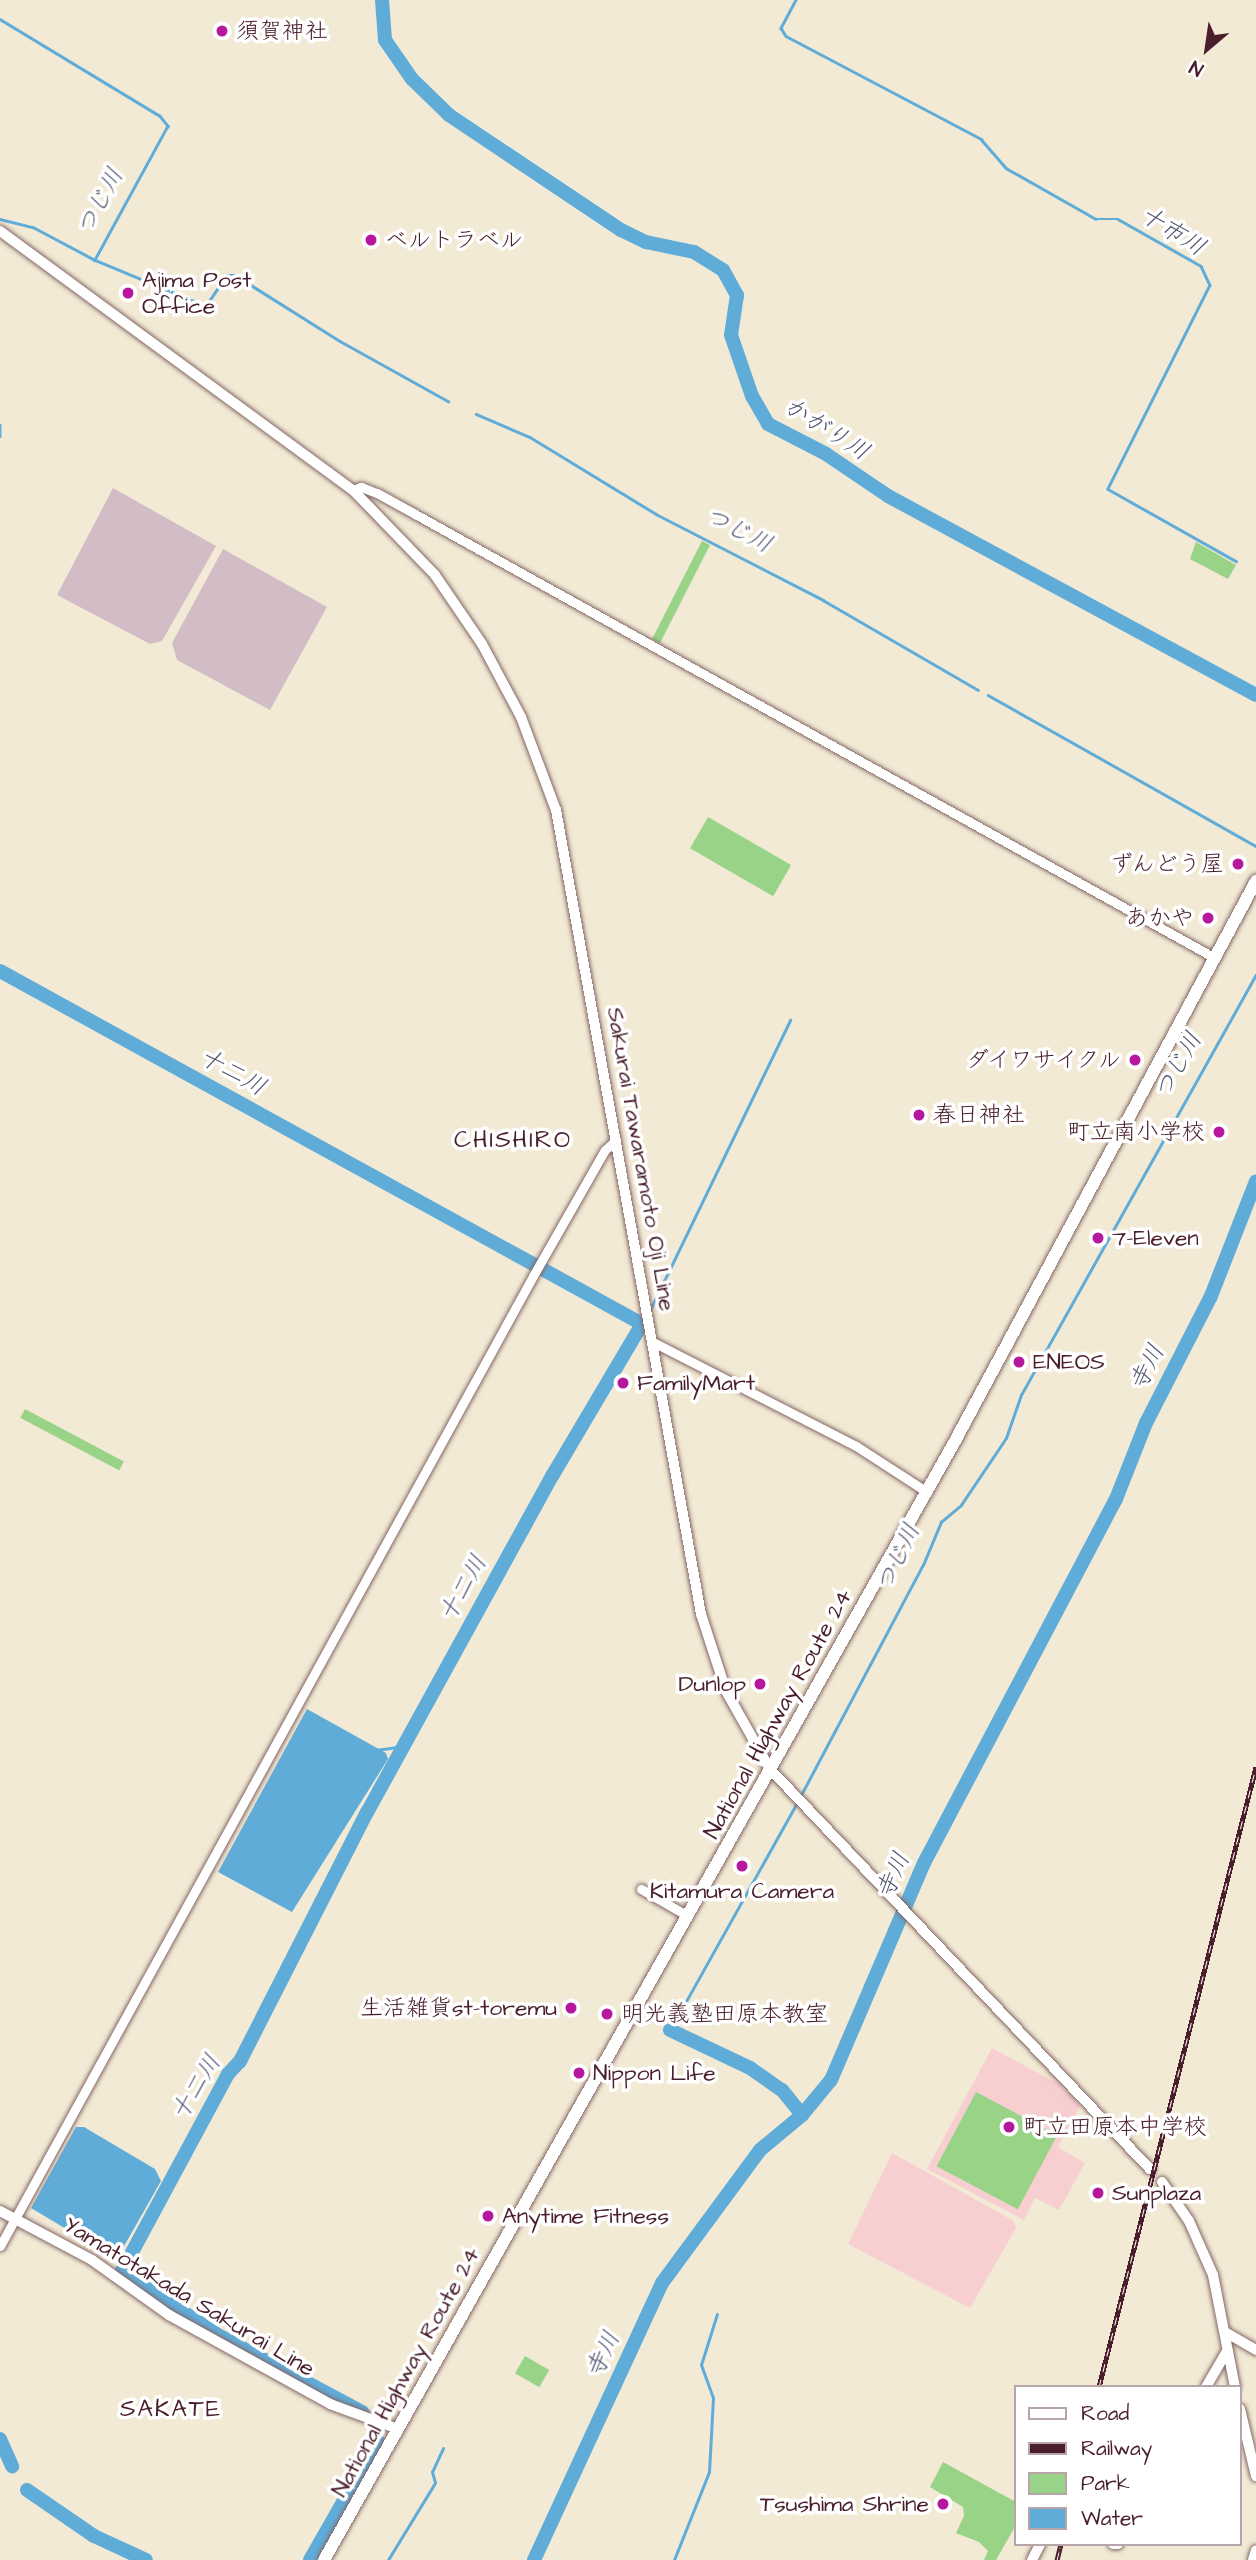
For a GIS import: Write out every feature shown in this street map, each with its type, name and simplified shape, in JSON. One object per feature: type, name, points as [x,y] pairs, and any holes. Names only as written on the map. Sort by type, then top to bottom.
[{"type":"highway","name":"National Highway Route 24","points":[[324,2560],[927,1492],[1256,881]]},
{"type":"main road","name":"Sakurai Tawaramoto Oji Line","points":[[0,231],[353,490],[412,548],[466,617],[509,693],[539,759],[561,833],[710,1647],[726,1691],[770,1769],[1150,2169]]},
{"type":"main road","points":[[1162,2182],[1201,2246],[1213,2275],[1235,2385]]},
{"type":"main road","name":"Yamatotakada Sakurai Line","points":[[0,2211],[92,2260],[170,2315],[330,2404],[398,2429]]},
{"type":"main road","points":[[1225,2332],[1256,2350]]},
{"type":"main road","points":[[1207,2385],[1227,2351]]},
{"type":"main road","points":[[1242,2417],[1256,2476]]},
{"type":"main road","points":[[1253,2560],[1256,2550]]},
{"type":"street","points":[[353,490],[361,487],[377,493],[1216,958]]},
{"type":"street","points":[[0,2246],[538,1269],[605,1150],[616,1140]]},
{"type":"street","points":[[653,1342],[856,1446],[927,1492]]},
{"type":"street","points":[[641,1889],[688,1916]]},
{"type":"shaded area","points":[[113,488],[216,546],[162,641],[150,644],[57,595]]},
{"type":"shaded area","points":[[223,549],[327,607],[270,710],[177,660],[172,643]]},
{"type":"shaded area","name":"町立田原本中学校","points":[[992,2048],[1059,2084],[1080,2106],[1058,2147],[1085,2163],[1059,2210],[1035,2198],[1024,2220],[927,2169]]},
{"type":"shaded area","points":[[892,2153],[1014,2221],[1016,2228],[970,2308],[848,2244]]},
{"type":"green space","points":[[702,541],[710,545],[660,643],[652,639]]},
{"type":"green space","points":[[1196,542],[1236,565],[1228,579],[1190,559]]},
{"type":"green space","points":[[708,817],[791,865],[773,896],[690,848]]},
{"type":"green space","points":[[25,1409],[124,1462],[119,1470],[20,1418]]},
{"type":"green space","points":[[976,2092],[1057,2135],[1018,2209],[937,2166]]},
{"type":"green space","points":[[525,2356],[549,2370],[539,2387],[515,2373]]},
{"type":"green space","points":[[943,2462],[1014,2501],[1014,2528],[996,2560],[984,2560],[988,2551],[979,2542],[956,2533],[964,2516],[963,2507],[930,2487]]},
{"type":"water","points":[[307,1709],[386,1753],[388,1759],[292,1912],[218,1872]]},
{"type":"water","points":[[76,2127],[84,2127],[155,2169],[161,2181],[123,2248],[108,2254],[31,2208]]},
{"type":"waterway","name":"かがり川","points":[[382,0],[385,40],[412,79],[449,115],[621,230],[646,242],[694,252],[723,270],[737,295],[731,335],[752,396],[768,424],[826,454],[888,496],[1256,695]]},
{"type":"waterway","name":"十市川","points":[[796,0],[781,28],[786,36],[981,139],[1006,168],[1096,219],[1118,219],[1201,266],[1210,285],[1108,489],[1236,561]]},
{"type":"waterway","name":"つじ川","points":[[0,19],[160,116],[168,126],[95,260]]},
{"type":"waterway","name":"つじ川","points":[[0,219],[33,227],[95,260],[206,306],[226,275],[235,275],[340,341],[448,401]]},
{"type":"waterway","name":"つじ川","points":[[476,414],[530,437],[656,514],[823,600],[978,690]]},
{"type":"waterway","name":"十二川","points":[[0,425],[0,436]]},
{"type":"waterway","name":"つじ川","points":[[988,695],[1256,846]]},
{"type":"waterway","name":"十二川","points":[[0,971],[642,1324],[552,1476],[367,1812],[240,2061],[228,2074],[122,2271],[216,2334],[362,2412]]},
{"type":"waterway","name":"つじ川","points":[[801,1795],[923,1565],[941,1522],[961,1505],[1006,1438],[1021,1395],[1256,975]]},
{"type":"waterway","points":[[650,1310],[790,1020]]},
{"type":"waterway","name":"寺川","points":[[534,2560],[662,2283],[760,2150],[802,2115],[831,2080],[924,1863],[1116,1499],[1146,1423],[1211,1296],[1256,1181]]},
{"type":"waterway","points":[[376,1750],[404,1746]]},
{"type":"waterway","name":"つじ川","points":[[670,2030],[798,1801]]},
{"type":"waterway","name":"つじ川","points":[[670,2030],[750,2068],[782,2090],[802,2115]]},
{"type":"waterway","points":[[674,2560],[709,2472],[713,2398],[701,2365],[717,2314]]},
{"type":"waterway","points":[[0,2439],[12,2466]]},
{"type":"waterway","name":"十二川","points":[[310,2560],[378,2441]]},
{"type":"waterway","points":[[388,2560],[435,2483],[432,2472],[443,2448]]},
{"type":"waterway","points":[[27,2490],[94,2536],[146,2560]]},
{"type":"railway","points":[[1100,2385],[1256,1767]]},
{"type":"railway","points":[[1057,2560],[1060,2546]]},
{"type":"place","name":"須賀神社","points":[[222,31]]},
{"type":"place","name":"ベルトラベル","points":[[371,240]]},
{"type":"place","name":"Ajima Post Office","points":[[128,293]]},
{"type":"place","name":"ずんどう屋","points":[[1238,864]]},
{"type":"place","name":"あかや","points":[[1208,918]]},
{"type":"place","name":"ダイワサイクル","points":[[1135,1060]]},
{"type":"place","name":"春日神社","points":[[919,1115]]},
{"type":"place","name":"町立南小学校","points":[[1219,1132]]},
{"type":"place","name":"7-Eleven","points":[[1098,1238]]},
{"type":"place","name":"ENEOS","points":[[1019,1362]]},
{"type":"place","name":"FamilyMart","points":[[623,1383]]},
{"type":"place","name":"Dunlop","points":[[760,1684]]},
{"type":"place","name":"Kitamura Camera","points":[[742,1866]]},
{"type":"place","name":"生活雑貨st-toremu","points":[[571,2008]]},
{"type":"place","name":"明光義塾田原本教室","points":[[607,2014]]},
{"type":"place","name":"Nippon Life","points":[[579,2073]]},
{"type":"place","name":"町立田原本中学校","points":[[1009,2127]]},
{"type":"place","name":"Sunplaza","points":[[1098,2193]]},
{"type":"place","name":"Anytime Fitness","points":[[488,2216]]},
{"type":"place","name":"Tsushima Shrine","points":[[943,2504]]},
{"type":"district","name":"CHISHIRO","points":[[513,1141]]},
{"type":"district","name":"SAKATE","points":[[171,2410]]}]
